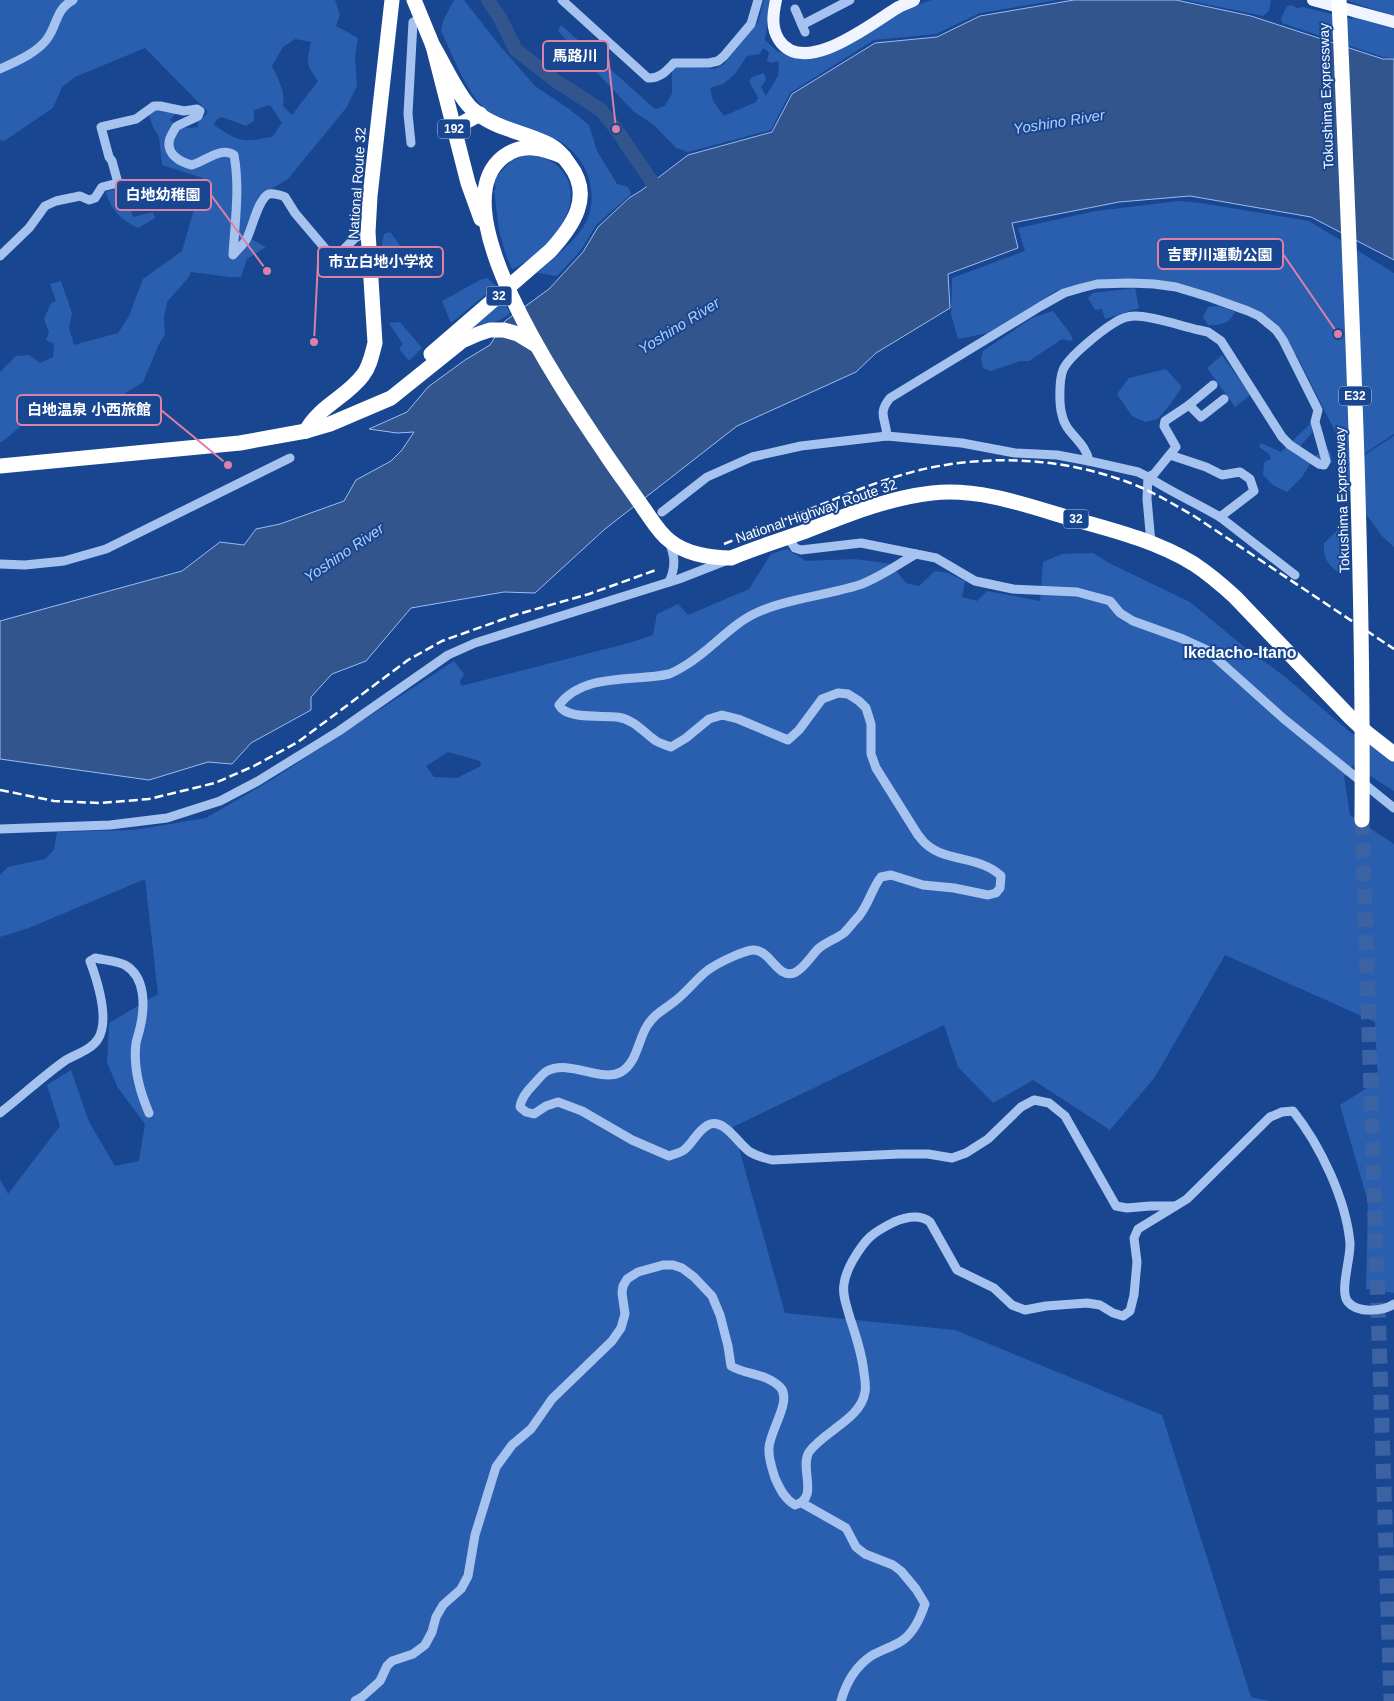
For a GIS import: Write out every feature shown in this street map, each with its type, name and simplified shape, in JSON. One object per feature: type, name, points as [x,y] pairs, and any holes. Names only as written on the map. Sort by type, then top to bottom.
[{"type":"highway","name":"National Route 32","points":[[306,432],[311,422],[320,412],[352,388],[364,374],[372,359],[375,342],[368,232],[370,196],[392,0]]},
{"type":"highway","name":"192","points":[[414,0],[433,46],[468,183],[495,258]]},
{"type":"highway","name":"Tokushima Expressway","points":[[1338,0],[1357,468],[1362,820]]},
{"type":"highway","points":[[433,46],[471,108],[500,127],[551,146],[564,157]]},
{"type":"highway","points":[[454,129],[480,114]]},
{"type":"highway","name":"National Highway Route 32","points":[[364,409],[389,390],[440,346],[550,251],[563,237],[576,216],[580,195],[575,174],[564,157],[548,150],[529,147],[518,149],[507,154],[491,170],[484,191],[487,222],[495,258],[503,279],[537,346],[572,404],[668,541],[699,555],[713,558],[731,558],[894,499],[934,492],[971,492],[1024,504],[1114,530],[1151,543],[1194,564],[1216,580],[1235,597],[1350,717],[1394,754]]},
{"type":"highway","name":"National Highway Route 32","points":[[0,466],[240,444],[306,432],[391,398],[462,341],[490,330],[504,330],[518,334],[537,346]]},
{"type":"main road","points":[[776,0],[773,23],[776,34],[784,47],[795,52],[824,50],[851,38],[910,1]]},
{"type":"main road","points":[[1313,0],[1394,22]]},
{"type":"street","points":[[0,69],[34,51],[46,40],[64,5],[73,0]]},
{"type":"street","points":[[562,0],[648,78],[654,79],[663,74],[674,63],[709,63],[718,61],[751,24],[758,0]]},
{"type":"street","points":[[795,10],[804,28],[835,3],[850,0]]},
{"type":"street","points":[[411,143],[408,114],[413,22]]},
{"type":"street","points":[[0,256],[29,228],[45,206],[56,201],[80,196],[89,200],[95,198],[102,187],[118,183],[101,126],[136,119],[154,106],[184,111],[197,109],[200,111],[198,116],[176,128],[171,135],[170,148],[173,155],[179,160],[192,165],[222,152],[228,151],[234,155],[238,174],[238,189],[233,255],[246,241],[260,206],[264,198],[269,194],[285,197],[294,213],[334,259],[355,238],[368,232]]},
{"type":"street","points":[[887,436],[883,419],[884,406],[890,398],[1064,293],[1097,284],[1130,282],[1154,284],[1194,292],[1259,316],[1273,327],[1283,340],[1318,410],[1316,422],[1326,461],[1324,465],[1319,464],[1298,451],[1282,437],[1221,341],[1208,332],[1135,316],[1121,319],[1114,323],[1084,347],[1066,364],[1062,372],[1060,403],[1062,416],[1064,422],[1086,450],[1089,461]]},
{"type":"street","points":[[1151,543],[1147,499],[1148,480],[1176,448],[1164,426],[1165,421],[1190,405],[1214,386]]},
{"type":"street","points":[[1190,405],[1201,417],[1224,399]]},
{"type":"street","points":[[662,512],[707,477],[752,457],[801,446],[887,436],[962,443],[1016,452],[1057,455],[1138,472],[1148,480],[1199,504],[1220,517],[1295,575]]},
{"type":"street","points":[[1170,455],[1206,467],[1222,475],[1240,472],[1250,479],[1254,491],[1220,517]]},
{"type":"street","points":[[0,564],[26,565],[64,561],[106,549],[290,458]]},
{"type":"street","points":[[788,538],[794,548],[801,550],[861,543],[936,558],[975,581],[1013,589],[1076,592],[1110,601],[1120,613],[1133,621],[1183,638],[1207,650],[1284,719],[1394,808]]},
{"type":"street","points":[[668,541],[674,556],[674,568],[669,582]]},
{"type":"street","points":[[916,554],[860,585],[756,613],[694,660],[672,673],[654,677],[616,678],[591,684],[563,700],[559,705],[561,710],[567,713],[582,716],[619,717],[630,720],[657,741],[670,747],[686,738],[709,719],[722,715],[738,719],[788,740],[799,730],[822,699],[838,693],[848,694],[866,708],[871,724],[871,754],[876,768],[918,835],[926,845],[937,851],[986,866],[996,871],[1001,876],[1000,888],[996,893],[988,895],[954,888],[923,885],[891,875],[881,876],[861,914],[843,933],[823,944],[800,969],[792,974],[784,973],[764,954],[754,950],[740,954],[708,970],[674,1002],[659,1011],[647,1026],[632,1061],[620,1073],[607,1075],[575,1068],[547,1071],[529,1089],[521,1100],[520,1107],[526,1112],[534,1114],[546,1106],[558,1102],[582,1111],[632,1140],[669,1156],[683,1151],[697,1134],[708,1125],[715,1123],[723,1125],[750,1152],[772,1160],[899,1154],[928,1154],[952,1158],[966,1153],[988,1140],[1022,1107],[1034,1100],[1049,1103],[1066,1116],[1116,1206],[1127,1208],[1175,1206]]},
{"type":"street","points":[[0,829],[110,825],[166,818],[220,801],[258,782],[339,731],[448,655],[492,637],[698,573],[731,558]]},
{"type":"street","points":[[0,1113],[66,1061],[90,1047],[98,1039],[102,1023],[97,979],[90,961],[95,958],[124,965],[138,981],[143,1004],[136,1042],[135,1060],[142,1095],[150,1113]]},
{"type":"street","points":[[355,1701],[380,1680],[387,1666],[392,1662],[413,1654],[425,1645],[436,1617],[461,1589],[468,1576],[475,1535],[496,1467],[512,1445],[531,1429],[552,1399],[612,1341],[621,1328],[625,1314],[622,1294],[623,1286],[626,1279],[638,1272],[663,1265],[673,1265],[688,1272],[712,1296],[720,1315],[731,1366],[765,1377],[780,1387],[784,1393],[784,1404],[771,1436],[769,1448],[771,1466],[786,1499],[795,1505],[802,1503],[808,1491],[806,1458],[813,1448],[856,1411],[863,1401],[866,1390],[863,1360],[844,1299],[844,1285],[849,1267],[863,1242],[875,1232],[897,1221],[924,1217],[930,1222],[957,1270],[994,1288],[1012,1305],[1024,1310],[1046,1306],[1088,1303],[1100,1305],[1122,1316],[1130,1311],[1134,1295],[1137,1262],[1134,1238],[1138,1229],[1187,1199],[1270,1117],[1282,1112],[1292,1111],[1303,1124],[1335,1183],[1342,1203],[1350,1243],[1349,1266],[1344,1293],[1347,1302],[1356,1308],[1372,1310],[1389,1307],[1394,1304]]},
{"type":"street","points":[[802,1503],[846,1528],[856,1547],[865,1554],[893,1564],[916,1589],[925,1604],[921,1617],[904,1639],[872,1656],[854,1672],[844,1690],[841,1701]]},
{"type":"shaded area","points":[[0,0],[335,0],[340,15],[336,26],[358,38],[355,57],[357,86],[346,108],[288,179],[258,197],[251,239],[266,247],[247,259],[241,277],[191,272],[189,277],[167,302],[164,318],[165,334],[143,382],[121,396],[77,409],[41,409],[2,442],[0,442],[0,372],[16,356],[29,355],[40,363],[53,357],[54,344],[46,340],[49,333],[44,319],[51,303],[56,301],[50,284],[61,281],[72,313],[69,328],[74,345],[118,333],[129,316],[143,279],[182,251],[203,178],[162,165],[159,136],[148,113],[156,109],[177,112],[170,120],[180,126],[190,128],[198,127],[198,121],[207,114],[207,111],[145,48],[75,77],[62,87],[53,108],[4,141],[0,140]],"holes":[[[295,39],[311,42],[308,63],[318,81],[292,115],[283,106],[282,91],[272,66],[283,47]],[[270,105],[282,123],[272,137],[242,140],[214,125],[216,120],[222,117],[246,126],[254,121],[254,110]]]},
{"type":"shaded area","points":[[454,0],[464,0],[500,46],[535,86],[589,125],[597,151],[617,184],[628,187],[631,194],[596,225],[581,250],[557,276],[537,273],[569,244],[585,224],[590,212],[592,199],[591,186],[587,174],[581,162],[564,144],[500,120],[492,116],[478,102],[460,72],[441,31],[443,21]]},
{"type":"shaded area","points":[[764,0],[771,0],[765,40],[777,51],[800,59],[820,56],[908,8],[932,0],[1058,0],[980,13],[936,34],[874,40],[790,93],[771,130],[688,152],[676,148],[654,125],[633,111],[558,31],[561,25],[655,109],[665,106],[672,93],[672,71],[675,67],[687,66],[715,69],[724,64],[758,22]],"holes":[[[763,48],[769,52],[767,61],[772,63],[779,61],[778,76],[766,96],[761,87],[766,80],[764,73],[752,77],[749,81],[758,98],[756,102],[724,116],[713,101],[710,88],[723,84],[735,74],[747,56],[760,54]]]},
{"type":"shaded area","points":[[1186,0],[1271,1],[1269,11],[1263,16]]},
{"type":"shaded area","points":[[1345,0],[1394,0],[1394,16]]},
{"type":"shaded area","points":[[1292,5],[1297,8],[1303,7],[1352,19],[1354,15],[1394,26],[1394,58],[1383,57],[1282,23],[1281,18],[1287,6]]},
{"type":"shaded area","points":[[529,155],[548,160],[560,168],[570,185],[570,200],[567,214],[549,242],[537,253],[512,269],[499,230],[494,181],[508,164],[517,158]]},
{"type":"shaded area","points":[[124,186],[133,217],[153,212],[155,218],[138,228],[117,214],[106,192]]},
{"type":"shaded area","points":[[1179,201],[1309,221],[1394,273],[1394,434],[1342,468],[1340,441],[1297,356],[1268,319],[1145,280],[1094,280],[1056,291],[988,333],[958,339],[951,314],[952,278],[1025,251],[1018,228],[1096,211]]},
{"type":"shaded area","points":[[390,232],[411,260],[409,264],[405,266],[394,261],[385,262],[380,256],[384,234]]},
{"type":"shaded area","points":[[487,278],[496,286],[451,323],[442,301]]},
{"type":"shaded area","points":[[1135,288],[1139,308],[1105,319],[1102,309],[1095,310],[1088,298],[1093,293]]},
{"type":"shaded area","points":[[503,300],[510,313],[496,322],[467,332]]},
{"type":"shaded area","points":[[1219,306],[1235,312],[1233,316],[1224,323],[1208,325],[1203,317],[1208,307]]},
{"type":"shaded area","points":[[1053,311],[1070,333],[1073,340],[1062,339],[1029,361],[1020,361],[991,371],[983,368],[981,358],[983,351],[1032,318]]},
{"type":"shaded area","points":[[400,322],[422,348],[409,361],[399,349],[403,344],[389,323]]},
{"type":"shaded area","points":[[1222,355],[1250,395],[1235,407],[1207,368]]},
{"type":"shaded area","points":[[1166,369],[1182,387],[1171,403],[1158,419],[1145,422],[1132,416],[1117,394],[1129,378]]},
{"type":"shaded area","points":[[1310,424],[1313,427],[1312,433],[1302,444],[1296,455],[1313,457],[1328,449],[1331,454],[1332,463],[1319,469],[1310,464],[1302,477],[1287,492],[1273,485],[1263,475],[1264,462],[1271,459],[1269,454],[1259,447],[1261,443],[1281,452]]},
{"type":"shaded area","points":[[1394,436],[1394,547],[1382,536],[1342,481],[1344,468]]},
{"type":"shaded area","points":[[1340,528],[1346,529],[1348,541],[1346,564],[1342,575],[1328,562],[1324,549],[1324,543]]},
{"type":"shaded area","points":[[787,549],[806,561],[855,559],[891,564],[906,583],[919,586],[935,571],[948,573],[965,581],[962,597],[977,601],[987,591],[1040,601],[1043,562],[1062,554],[1093,553],[1111,564],[1190,602],[1243,646],[1284,676],[1351,733],[1394,761],[1394,791],[1353,765],[1344,777],[1350,815],[1394,844],[1394,1293],[1366,1289],[1368,1202],[1340,1105],[1378,1081],[1375,1022],[1225,955],[1155,1077],[1110,1130],[1033,1080],[993,1103],[958,1067],[944,1025],[733,1127],[785,1313],[955,1330],[1162,1415],[1251,1697],[1270,1701],[0,1701],[0,1179],[8,1194],[60,1126],[47,1085],[71,1070],[89,1122],[115,1166],[139,1161],[145,1124],[118,1088],[107,1063],[109,1023],[158,994],[145,879],[29,928],[0,937],[0,875],[8,867],[45,859],[54,850],[57,832],[134,830],[206,818],[273,779],[454,661],[464,674],[460,681],[461,686],[629,643],[653,635],[657,614],[678,604],[688,615],[749,589],[771,554]],"holes":[[[448,752],[480,761],[481,766],[457,778],[434,777],[426,766]]]},
{"type":"water","name":"Yoshino River","points":[[1074,0],[1176,0],[1251,16],[1383,59],[1394,59],[1394,260],[1311,217],[1190,196],[1119,202],[1012,223],[1018,248],[948,274],[950,308],[876,353],[856,372],[737,426],[605,529],[535,593],[504,592],[411,608],[366,661],[332,674],[311,697],[311,710],[251,743],[232,764],[208,762],[149,780],[0,759],[0,621],[182,571],[220,542],[244,545],[256,529],[280,524],[344,501],[356,480],[391,461],[402,450],[414,432],[397,433],[369,429],[407,412],[428,387],[465,360],[490,345],[505,321],[549,289],[583,252],[598,227],[629,198],[688,155],[772,132],[792,94],[875,43],[937,37],[980,16]]},
{"type":"waterway","points":[[488,0],[500,18],[516,50],[556,81],[601,110],[663,198]]},
{"type":"tunnel","points":[[1362,820],[1391,1701]]},
{"type":"railway","points":[[724,544],[859,490],[920,470],[975,461],[1003,460],[1059,464],[1114,477],[1161,497],[1194,516],[1394,649]]},
{"type":"railway","points":[[0,790],[54,801],[100,803],[149,799],[215,783],[254,766],[298,742],[408,660],[442,641],[515,615],[589,594],[656,570]]},
{"type":"place","name":"馬路川","points":[[616,129]]},
{"type":"place","name":"白地幼稚園","points":[[267,271]]},
{"type":"place","name":"吉野川運動公園","points":[[1338,334]]},
{"type":"place","name":"市立白地小学校","points":[[314,342]]},
{"type":"place","name":"白地温泉 小西旅館","points":[[228,465]]},
{"type":"district","name":"Ikedacho-Itano","points":[[1240,652]]}]
